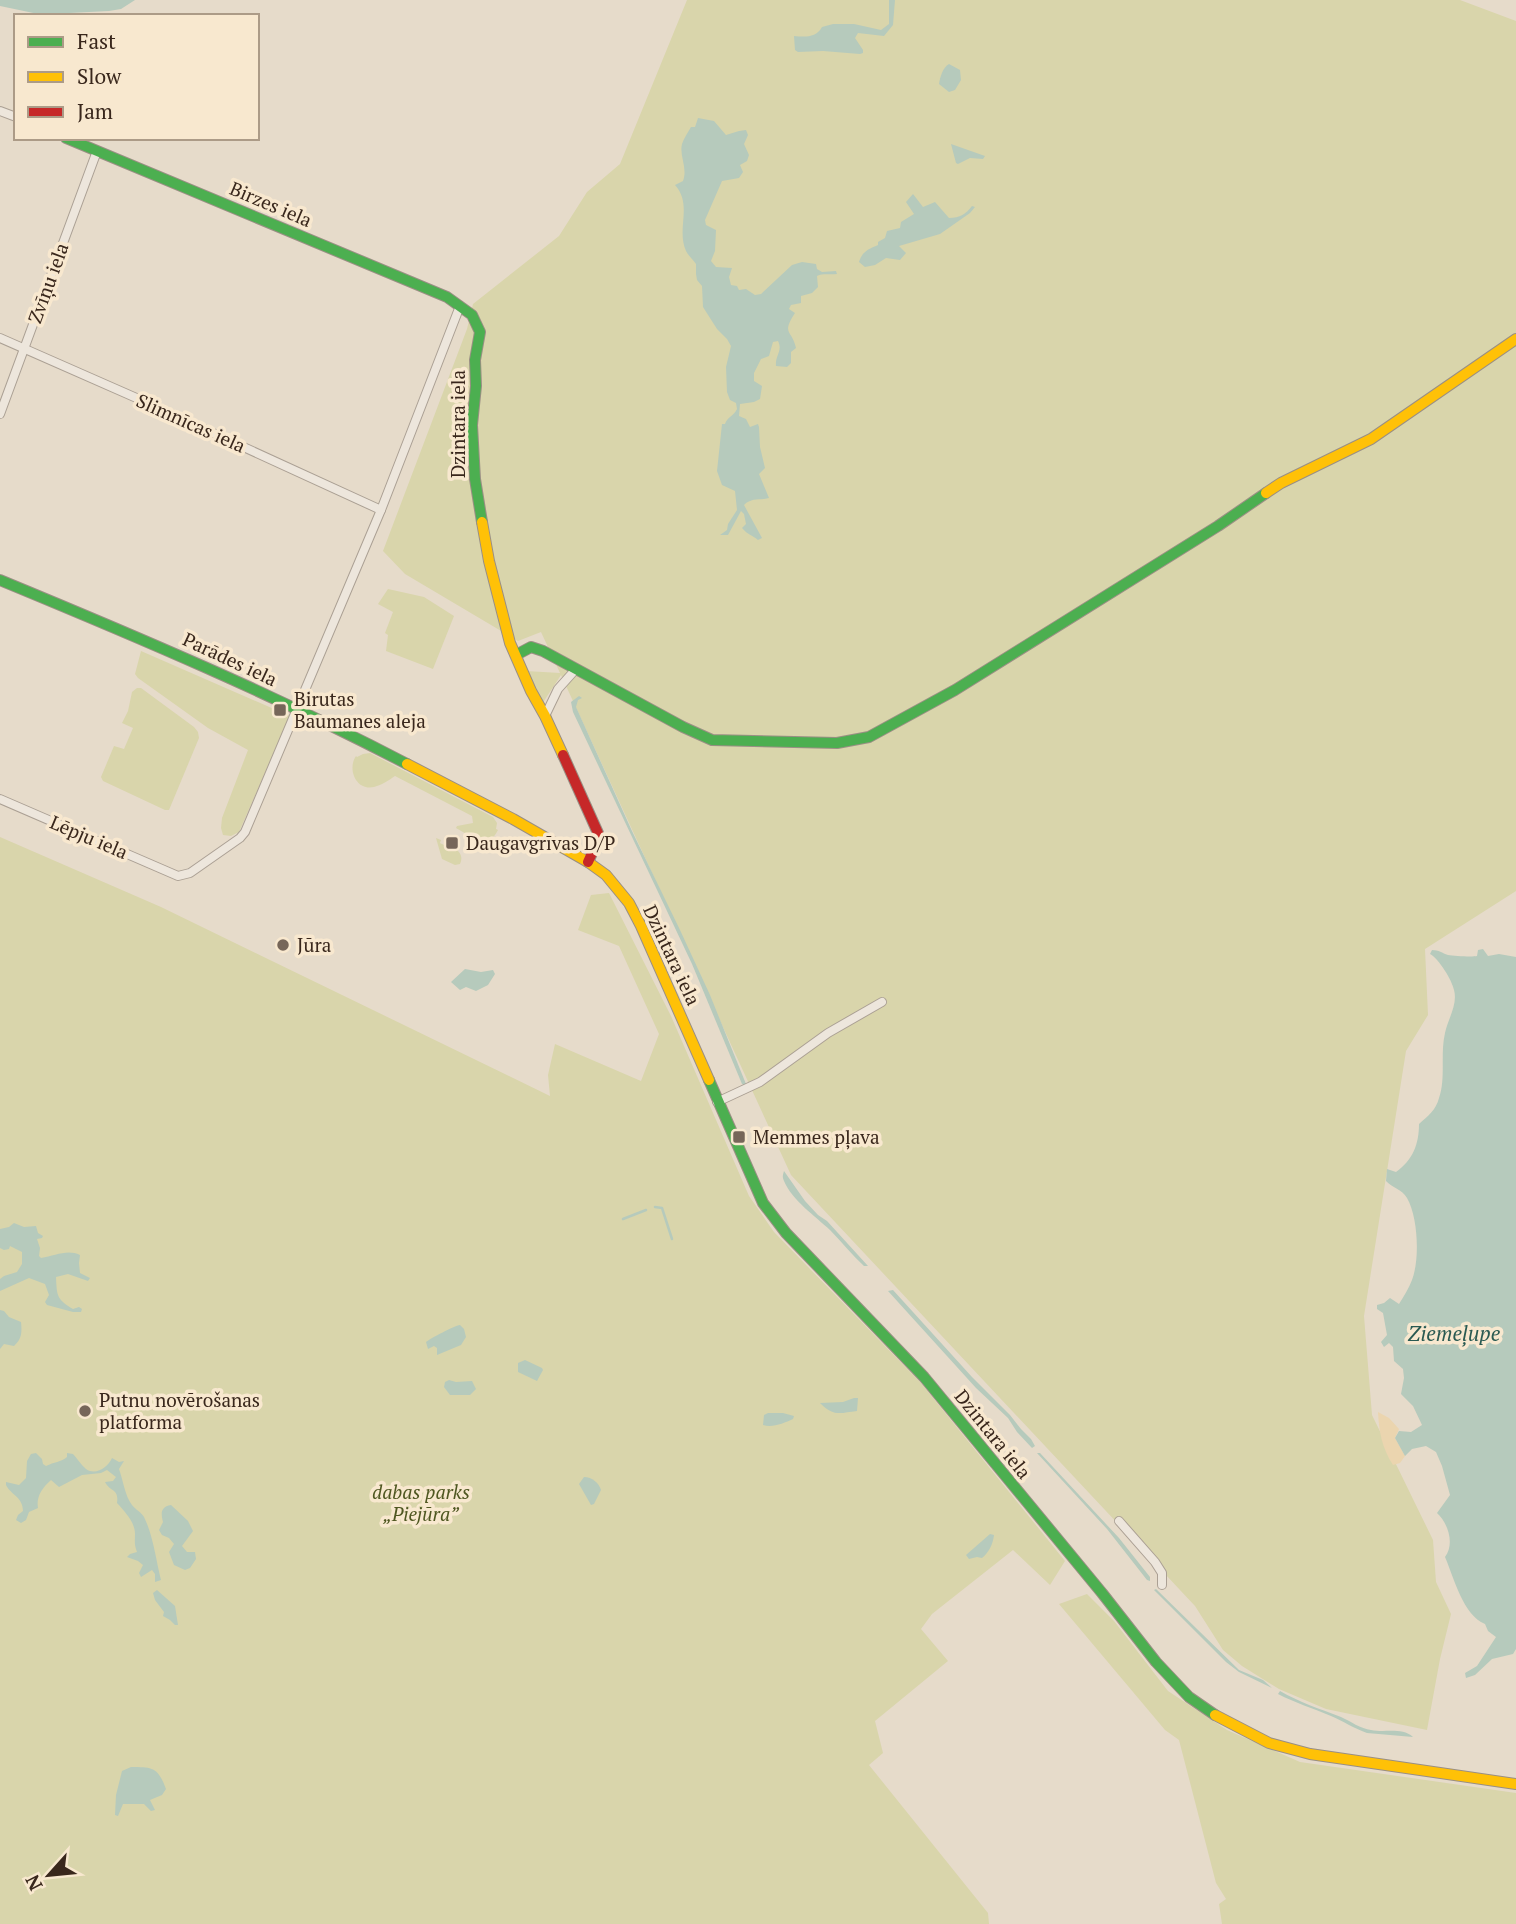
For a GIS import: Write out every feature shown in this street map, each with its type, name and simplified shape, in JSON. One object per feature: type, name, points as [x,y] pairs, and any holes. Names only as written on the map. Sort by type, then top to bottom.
[{"type":"street","name":"Birzes iela","points":[[71,140],[264,219],[460,306]]},
{"type":"street","name":"Zvīņu iela","points":[[0,414],[97,151]]},
{"type":"street","points":[[297,709],[381,510],[460,306]]},
{"type":"street","name":"Dzintara iela","points":[[460,306],[472,315],[480,332],[475,360],[476,386],[472,425],[475,479],[497,596],[510,643],[598,833],[588,862]]},
{"type":"street","name":"Slimnīcas iela","points":[[0,338],[381,510]]},
{"type":"street","points":[[516,656],[531,647],[543,651],[712,740],[837,743],[869,737],[955,690],[1218,526],[1281,483],[1371,439],[1516,339]]},
{"type":"street","name":"Parādes iela","points":[[0,580],[160,646],[297,709],[468,796],[588,862],[606,875],[618,889]]},
{"type":"street","points":[[545,716],[558,690],[576,669]]},
{"type":"street","name":"Lēpju iela","points":[[0,799],[178,876],[190,873],[243,836],[297,709]]},
{"type":"street","name":"Dzintara iela","points":[[618,889],[641,926],[763,1203],[786,1233],[924,1377],[1156,1662],[1189,1697],[1218,1717],[1269,1743],[1310,1754],[1516,1784]]},
{"type":"street","points":[[717,1102],[760,1082],[828,1033],[882,1002]]},
{"type":"street","points":[[1119,1521],[1155,1562],[1162,1573],[1162,1585]]},
{"type":"green space","points":[[687,0],[1460,0],[1516,21],[1516,891],[1425,949],[1428,1015],[1406,1051],[1364,1316],[1372,1415],[1433,1540],[1436,1582],[1451,1614],[1427,1730],[1326,1709],[1279,1689],[1242,1666],[1223,1650],[1195,1606],[791,1175],[561,675],[542,704],[526,671],[560,673],[541,632],[518,641],[405,574],[383,551],[467,329],[473,304],[559,236],[587,192],[620,164]]},
{"type":"green space","points":[[388,589],[424,597],[454,616],[433,669],[386,651],[388,635],[385,633],[393,612],[378,604]]},
{"type":"green space","points":[[141,651],[290,716],[239,832],[231,836],[223,835],[222,818],[248,750],[208,728],[138,678],[135,674]]},
{"type":"green space","points":[[141,688],[198,732],[199,738],[169,810],[103,781],[101,777],[114,746],[124,749],[133,728],[122,723],[132,692]]},
{"type":"green space","points":[[370,753],[493,817],[497,823],[496,834],[485,842],[475,839],[456,828],[473,823],[472,816],[395,776],[374,787],[362,786],[353,773],[353,761],[356,756]]},
{"type":"green space","name":"dabas parks „Piejūra”","points":[[0,837],[161,907],[550,1096],[548,1075],[555,1044],[641,1081],[659,1034],[619,946],[578,930],[591,895],[609,893],[671,1016],[749,1196],[774,1232],[921,1383],[1065,1561],[1050,1585],[1013,1550],[932,1614],[921,1629],[948,1661],[875,1721],[883,1753],[869,1765],[988,1913],[989,1924],[0,1924]]},
{"type":"green space","points":[[436,838],[441,840],[440,843],[454,847],[459,852],[460,864],[455,865],[442,859]]},
{"type":"green space","points":[[1087,1594],[1114,1621],[1168,1691],[1227,1730],[1300,1762],[1516,1793],[1516,1924],[1222,1924],[1219,1904],[1226,1899],[1216,1883],[1179,1740],[1165,1730],[1059,1604]]},
{"type":"sand","points":[[1378,1412],[1389,1418],[1399,1429],[1395,1438],[1405,1456],[1400,1463],[1393,1465],[1386,1452],[1380,1433]]},
{"type":"water","points":[[0,0],[135,0],[121,9],[65,14],[38,14],[0,6]]},
{"type":"water","points":[[889,0],[895,0],[893,25],[884,36],[858,33],[855,38],[863,53],[795,50],[794,36],[813,35],[822,27],[833,24],[854,24],[881,30],[889,24]]},
{"type":"water","points":[[949,64],[960,70],[961,80],[955,90],[949,92],[939,84],[943,70]]},
{"type":"water","points":[[698,118],[714,121],[726,135],[746,130],[748,135],[744,144],[749,155],[747,161],[740,165],[743,172],[739,178],[722,181],[705,220],[706,225],[716,230],[715,251],[711,261],[716,267],[732,268],[729,277],[731,285],[755,295],[761,294],[792,265],[802,262],[816,264],[817,269],[822,272],[836,271],[837,274],[817,276],[818,287],[812,293],[801,296],[801,303],[791,305],[789,309],[795,313],[788,329],[796,348],[791,352],[791,363],[787,367],[776,366],[779,344],[778,341],[773,342],[769,356],[761,359],[754,373],[754,381],[762,386],[760,399],[740,404],[739,416],[746,419],[750,427],[758,424],[759,427],[765,468],[759,474],[769,498],[753,500],[744,505],[762,538],[758,540],[742,528],[746,524],[741,511],[728,535],[720,535],[727,530],[737,510],[735,491],[722,485],[717,471],[722,424],[725,424],[737,409],[736,403],[730,400],[727,392],[726,367],[731,346],[703,307],[702,286],[697,280],[696,264],[683,243],[683,201],[675,185],[683,181],[684,176],[682,144],[691,127],[695,127]]},
{"type":"water","points":[[951,144],[985,156],[983,159],[970,158],[958,164]]},
{"type":"water","points":[[913,194],[923,207],[935,202],[949,218],[960,216],[972,206],[975,207],[940,234],[899,246],[906,253],[900,260],[886,258],[875,265],[865,267],[859,262],[864,253],[878,245],[878,242],[885,238],[887,231],[900,228],[901,222],[914,214],[906,202]]},
{"type":"water","points":[[579,696],[582,698],[578,700],[576,707],[710,995],[746,1084],[744,1085],[692,964],[573,712],[571,702]]},
{"type":"water","name":"Ziemeļupe","points":[[1483,949],[1488,956],[1499,954],[1516,957],[1516,1649],[1513,1654],[1492,1659],[1475,1675],[1466,1678],[1465,1673],[1477,1666],[1496,1637],[1465,1604],[1445,1557],[1450,1546],[1449,1534],[1437,1513],[1450,1495],[1436,1452],[1426,1446],[1412,1449],[1405,1456],[1395,1438],[1399,1431],[1411,1432],[1422,1425],[1413,1406],[1401,1394],[1403,1369],[1394,1361],[1393,1347],[1389,1343],[1384,1347],[1381,1342],[1387,1335],[1383,1313],[1377,1309],[1377,1305],[1390,1298],[1399,1304],[1415,1271],[1416,1227],[1411,1206],[1405,1195],[1386,1181],[1387,1169],[1396,1172],[1411,1157],[1418,1138],[1419,1124],[1434,1109],[1441,1090],[1444,1041],[1455,995],[1448,976],[1430,954],[1432,950],[1448,955],[1477,956],[1478,950]]},
{"type":"water","points":[[465,969],[481,972],[493,970],[495,974],[488,985],[476,991],[466,987],[460,990],[451,982]]},
{"type":"water","points":[[784,1171],[805,1201],[868,1266],[864,1266],[798,1201],[784,1181]]},
{"type":"water","points":[[14,1223],[24,1227],[36,1226],[38,1233],[43,1236],[37,1239],[41,1258],[66,1253],[80,1255],[80,1273],[90,1278],[88,1281],[68,1274],[56,1277],[60,1299],[73,1309],[79,1307],[81,1312],[47,1305],[45,1302],[49,1295],[45,1284],[29,1278],[0,1291],[0,1279],[17,1272],[22,1264],[22,1252],[10,1246],[4,1250],[0,1248],[0,1229]]},
{"type":"water","points":[[893,1290],[1010,1415],[1035,1446],[1032,1448],[1008,1418],[976,1388],[888,1291]]},
{"type":"water","points":[[0,1310],[21,1322],[21,1329],[20,1338],[14,1346],[4,1344],[0,1349]]},
{"type":"water","points":[[460,1325],[466,1337],[461,1345],[437,1355],[437,1348],[434,1346],[428,1349],[426,1342]]},
{"type":"water","points":[[525,1360],[542,1368],[537,1381],[518,1372],[518,1363]]},
{"type":"water","points":[[449,1380],[472,1381],[476,1389],[470,1395],[450,1395],[444,1387]]},
{"type":"water","points":[[858,1398],[857,1411],[833,1412],[820,1403],[843,1402]]},
{"type":"water","points":[[768,1413],[794,1416],[793,1419],[778,1425],[763,1425],[764,1415]]},
{"type":"water","points":[[36,1453],[46,1466],[65,1459],[67,1453],[73,1454],[90,1471],[105,1467],[112,1458],[119,1462],[124,1461],[119,1469],[126,1493],[147,1524],[161,1580],[155,1582],[152,1570],[141,1577],[139,1573],[143,1565],[127,1557],[137,1552],[135,1530],[129,1517],[117,1503],[116,1493],[105,1482],[113,1481],[116,1477],[107,1470],[82,1475],[59,1487],[51,1480],[40,1493],[38,1508],[29,1512],[26,1520],[21,1523],[16,1520],[23,1511],[22,1506],[6,1482],[19,1485],[26,1478],[27,1461],[31,1454]]},
{"type":"water","points":[[1037,1453],[1040,1453],[1119,1538],[1150,1577],[1150,1581],[1107,1529]]},
{"type":"water","points":[[584,1477],[595,1481],[601,1490],[591,1505],[579,1484]]},
{"type":"water","points":[[171,1505],[188,1521],[193,1531],[182,1546],[187,1552],[195,1552],[196,1559],[190,1568],[185,1570],[174,1565],[169,1552],[174,1544],[159,1530],[163,1522],[163,1509]]},
{"type":"water","points":[[990,1534],[994,1535],[987,1553],[982,1558],[969,1559],[966,1555]]},
{"type":"water","points":[[157,1590],[175,1606],[178,1625],[163,1616],[164,1612],[153,1593]]},
{"type":"water","points":[[1154,1590],[1239,1670],[1263,1680],[1272,1688],[1239,1672],[1226,1662]]},
{"type":"water","points":[[1280,1691],[1363,1728],[1404,1732],[1413,1737],[1367,1733],[1284,1697],[1278,1694]]},
{"type":"water","points":[[131,1767],[154,1770],[166,1789],[162,1795],[150,1800],[155,1810],[151,1811],[144,1804],[123,1804],[118,1816],[115,1815],[116,1795],[122,1771]]},
{"type":"waterway","points":[[655,1207],[662,1208],[672,1239]]},
{"type":"waterway","points":[[623,1219],[646,1210]]},
{"type":"traffic: fast","points":[[71,140],[447,297],[472,315],[480,332],[475,360],[476,386],[472,425],[475,479],[482,522]]},
{"type":"traffic: fast","points":[[516,655],[531,647],[543,651],[712,740],[837,743],[869,737],[955,690],[1218,526],[1266,493]]},
{"type":"traffic: fast","points":[[0,580],[257,690],[407,764]]},
{"type":"traffic: fast","points":[[709,1080],[763,1203],[786,1233],[924,1377],[1156,1662],[1189,1697],[1215,1715]]},
{"type":"traffic: slow","points":[[1266,493],[1371,439],[1516,339]]},
{"type":"traffic: slow","points":[[482,522],[510,643],[563,755]]},
{"type":"traffic: slow","points":[[407,764],[513,819],[606,875],[629,903],[641,926],[709,1080]]},
{"type":"traffic: slow","points":[[1215,1715],[1269,1743],[1310,1754],[1516,1784]]},
{"type":"traffic: jam","points":[[563,755],[598,833],[588,862]]},
{"type":"place","name":"Birutas Baumanes aleja","points":[[280,710]]},
{"type":"place","name":"Daugavgrīvas D/P","points":[[452,843]]},
{"type":"place","name":"Jūra","points":[[283,945]]},
{"type":"place","name":"Memmes pļava","points":[[739,1137]]},
{"type":"place","name":"Putnu novērošanas platforma","points":[[85,1411]]}]
